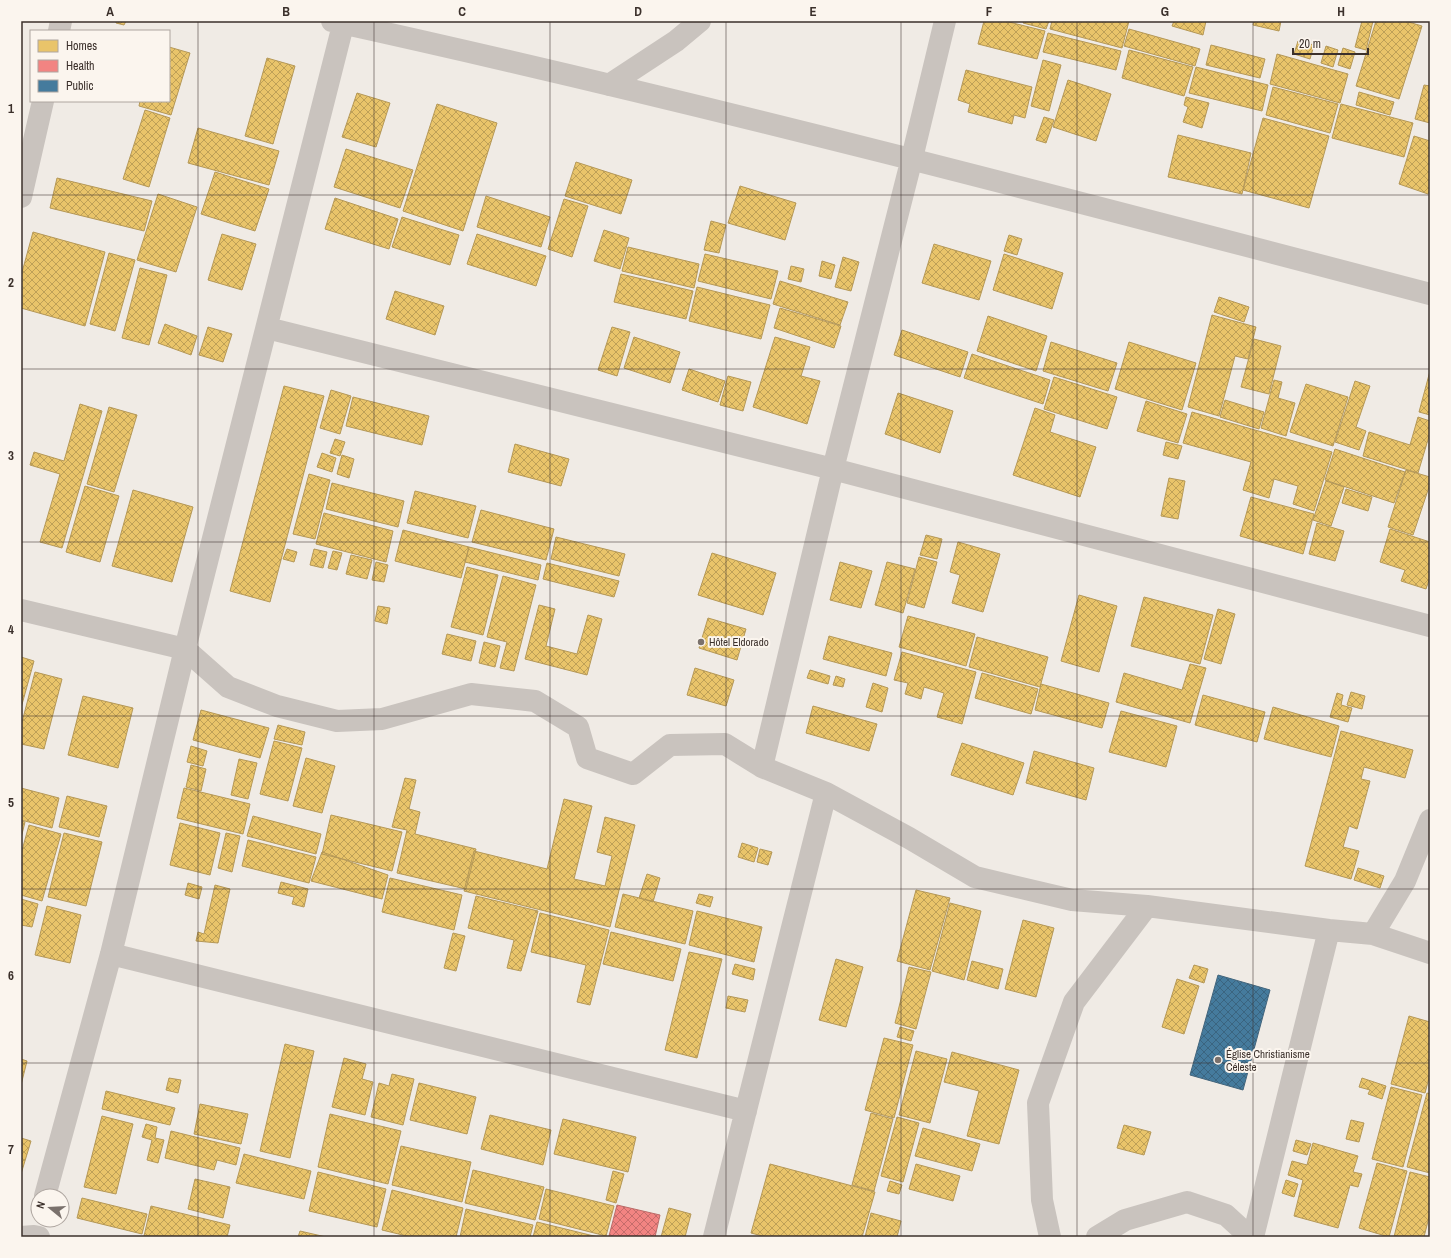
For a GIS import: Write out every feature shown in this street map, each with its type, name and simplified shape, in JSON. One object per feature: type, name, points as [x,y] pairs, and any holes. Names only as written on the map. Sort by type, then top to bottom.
[{"type":"street","points":[[609,84],[676,41],[700,21]]},
{"type":"street","points":[[762,767],[833,469],[912,158],[945,21]]},
{"type":"street","points":[[47,1188],[111,954],[185,649],[267,328],[340,22],[609,84],[912,158],[1430,294]]},
{"type":"street","points":[[21,197],[43,102]]},
{"type":"street","points":[[267,328],[833,469],[1430,626]]},
{"type":"street","points":[[21,610],[185,649],[228,687],[277,706],[337,721],[382,719],[471,694],[535,701],[578,727],[587,758],[633,774],[670,745],[725,744],[762,767],[826,793],[909,838],[975,877],[1072,900],[1147,906],[1329,930],[1373,934],[1430,953]]},
{"type":"street","points":[[714,1237],[826,793]]},
{"type":"street","points":[[1373,934],[1405,881],[1430,820]]},
{"type":"street","points":[[1050,1237],[1042,1200],[1038,1103],[1074,1002],[1147,906]]},
{"type":"street","points":[[1253,1237],[1329,930]]},
{"type":"street","points":[[111,954],[746,1111]]},
{"type":"street","points":[[1098,1237],[1126,1220],[1187,1202],[1226,1215],[1250,1237]]},
{"type":"building: Homes","points":[[116,21],[126,21],[124,25],[116,23]]},
{"type":"building: Homes","points":[[984,21],[1005,21],[1045,31],[1037,59],[978,44]]},
{"type":"building: Homes","points":[[1024,21],[1049,21],[1046,29],[1023,23]]},
{"type":"building: Homes","points":[[1052,21],[1129,21],[1122,48],[1050,29]]},
{"type":"building: Homes","points":[[1174,21],[1206,21],[1203,35],[1172,26]]},
{"type":"building: Homes","points":[[1254,21],[1281,21],[1279,31],[1253,25]]},
{"type":"building: Homes","points":[[1362,21],[1373,21],[1366,50],[1355,47]]},
{"type":"building: Homes","points":[[1376,21],[1405,21],[1422,26],[1399,99],[1356,86]]},
{"type":"building: Homes","points":[[1129,29],[1200,49],[1195,66],[1124,46]]},
{"type":"building: Homes","points":[[1048,33],[1121,51],[1116,70],[1043,52]]},
{"type":"building: Homes","points":[[1298,41],[1314,45],[1310,59],[1294,54]]},
{"type":"building: Homes","points":[[1211,45],[1265,59],[1260,78],[1206,65]]},
{"type":"building: Homes","points":[[1326,46],[1338,50],[1333,67],[1321,63]]},
{"type":"building: Homes","points":[[170,47],[190,53],[171,115],[139,106],[140,102],[170,102]]},
{"type":"building: Homes","points":[[1343,48],[1355,52],[1350,69],[1338,65]]},
{"type":"building: Homes","points":[[1129,50],[1193,67],[1184,96],[1122,78]]},
{"type":"building: Homes","points":[[1277,54],[1348,74],[1340,103],[1270,84]]},
{"type":"building: Homes","points":[[267,58],[295,66],[273,144],[245,136]]},
{"type":"building: Homes","points":[[1043,60],[1061,65],[1049,111],[1031,106]]},
{"type":"building: Homes","points":[[1196,67],[1268,85],[1262,111],[1189,93]]},
{"type":"building: Homes","points":[[966,70],[1032,87],[1025,118],[1014,115],[1012,124],[968,112],[970,104],[958,100]]},
{"type":"building: Homes","points":[[1068,80],[1111,94],[1096,141],[1053,127]]},
{"type":"building: Homes","points":[[1424,85],[1430,86],[1430,123],[1415,119]]},
{"type":"building: Homes","points":[[1273,87],[1338,104],[1330,133],[1266,115]]},
{"type":"building: Homes","points":[[1359,92],[1394,102],[1390,115],[1356,105]]},
{"type":"building: Homes","points":[[357,93],[390,103],[376,147],[342,137]]},
{"type":"building: Homes","points":[[1186,97],[1209,103],[1202,128],[1183,122],[1188,107],[1184,105]]},
{"type":"building: Homes","points":[[437,104],[497,123],[463,231],[403,211]]},
{"type":"building: Homes","points":[[1341,104],[1413,123],[1404,157],[1332,138]]},
{"type":"building: Homes","points":[[145,110],[170,118],[149,187],[123,179]]},
{"type":"building: Homes","points":[[1044,117],[1054,120],[1046,143],[1036,140]]},
{"type":"building: Homes","points":[[1263,118],[1329,136],[1309,208],[1243,190]]},
{"type":"building: Homes","points":[[198,128],[279,151],[269,185],[188,163]]},
{"type":"building: Homes","points":[[1178,135],[1251,153],[1242,194],[1168,177]]},
{"type":"building: Homes","points":[[1414,136],[1430,141],[1430,189],[1428,194],[1399,184]]},
{"type":"building: Homes","points":[[346,149],[413,170],[400,208],[334,187]]},
{"type":"building: Homes","points":[[576,162],[632,180],[621,214],[565,196]]},
{"type":"building: Homes","points":[[215,172],[269,189],[255,231],[201,214]]},
{"type":"building: Homes","points":[[57,178],[152,201],[144,231],[50,208]]},
{"type":"building: Homes","points":[[740,186],[796,203],[785,240],[728,223]]},
{"type":"building: Homes","points":[[158,194],[197,207],[176,272],[137,260]]},
{"type":"building: Homes","points":[[486,196],[550,217],[541,247],[477,227]]},
{"type":"building: Homes","points":[[335,198],[398,219],[389,249],[325,229]]},
{"type":"building: Homes","points":[[564,199],[588,206],[572,257],[548,249]]},
{"type":"building: Homes","points":[[402,217],[459,235],[450,265],[392,247]]},
{"type":"building: Homes","points":[[711,221],[726,225],[719,253],[704,250]]},
{"type":"building: Homes","points":[[604,230],[629,238],[620,269],[594,261]]},
{"type":"building: Homes","points":[[33,232],[105,252],[85,326],[21,308],[21,276]]},
{"type":"building: Homes","points":[[222,234],[256,244],[242,290],[208,280]]},
{"type":"building: Homes","points":[[477,234],[546,256],[536,286],[467,264]]},
{"type":"building: Homes","points":[[1009,235],[1022,239],[1017,255],[1004,251]]},
{"type":"building: Homes","points":[[934,244],[991,261],[979,300],[922,283]]},
{"type":"building: Homes","points":[[628,247],[699,264],[694,288],[622,271]]},
{"type":"building: Homes","points":[[109,253],[135,260],[115,331],[90,324]]},
{"type":"building: Homes","points":[[705,254],[778,271],[771,299],[698,281]]},
{"type":"building: Homes","points":[[1004,254],[1063,273],[1052,309],[993,290]]},
{"type":"building: Homes","points":[[843,257],[859,262],[851,291],[835,287]]},
{"type":"building: Homes","points":[[822,261],[835,265],[831,279],[819,276]]},
{"type":"building: Homes","points":[[791,266],[804,269],[801,282],[788,279]]},
{"type":"building: Homes","points":[[140,268],[167,275],[149,345],[122,338]]},
{"type":"building: Homes","points":[[621,274],[693,291],[686,319],[614,302]]},
{"type":"building: Homes","points":[[780,281],[848,302],[840,325],[773,304]]},
{"type":"building: Homes","points":[[697,287],[770,305],[761,339],[689,321]]},
{"type":"building: Homes","points":[[395,291],[444,306],[435,335],[386,319]]},
{"type":"building: Homes","points":[[1219,297],[1249,307],[1244,322],[1214,312]]},
{"type":"building: Homes","points":[[780,308],[841,326],[834,348],[774,328]]},
{"type":"building: Homes","points":[[1212,315],[1256,327],[1248,359],[1235,356],[1219,416],[1188,407]]},
{"type":"building: Homes","points":[[988,316],[1047,336],[1036,371],[977,351]]},
{"type":"building: Homes","points":[[165,324],[197,336],[191,355],[158,343]]},
{"type":"building: Homes","points":[[208,327],[232,334],[223,362],[199,355]]},
{"type":"building: Homes","points":[[612,327],[630,332],[617,376],[598,370]]},
{"type":"building: Homes","points":[[902,330],[968,352],[960,377],[894,355]]},
{"type":"building: Homes","points":[[634,337],[680,352],[670,383],[624,368]]},
{"type":"building: Homes","points":[[775,337],[810,347],[801,376],[820,381],[807,424],[753,407]]},
{"type":"building: Homes","points":[[1254,339],[1281,346],[1269,394],[1241,387]]},
{"type":"building: Homes","points":[[1051,342],[1117,363],[1108,391],[1043,371]]},
{"type":"building: Homes","points":[[1129,342],[1196,363],[1182,410],[1115,389]]},
{"type":"building: Homes","points":[[972,354],[1050,380],[1043,404],[964,378]]},
{"type":"building: Homes","points":[[689,369],[725,381],[718,402],[682,390]]},
{"type":"building: Homes","points":[[1430,371],[1430,415],[1419,412]]},
{"type":"building: Homes","points":[[728,376],[751,382],[743,411],[720,405]]},
{"type":"building: Homes","points":[[1054,377],[1117,397],[1107,429],[1044,409]]},
{"type":"building: Homes","points":[[1274,380],[1282,382],[1278,398],[1295,403],[1286,436],[1261,428]]},
{"type":"building: Homes","points":[[1355,381],[1370,386],[1356,427],[1366,431],[1359,450],[1335,442]]},
{"type":"building: Homes","points":[[1306,384],[1348,397],[1333,446],[1290,432]]},
{"type":"building: Homes","points":[[284,386],[324,396],[270,602],[230,591]]},
{"type":"building: Homes","points":[[331,390],[351,396],[340,434],[320,428]]},
{"type":"building: Homes","points":[[898,393],[953,411],[940,453],[885,434]]},
{"type":"building: Homes","points":[[353,397],[429,416],[422,445],[346,426]]},
{"type":"building: Homes","points":[[1225,400],[1264,412],[1259,429],[1220,417]]},
{"type":"building: Homes","points":[[1146,401],[1187,414],[1178,443],[1137,431]]},
{"type":"building: Homes","points":[[80,404],[102,411],[62,548],[40,542],[60,474],[30,465],[34,452],[64,461]]},
{"type":"building: Homes","points":[[109,407],[137,415],[114,492],[87,484]]},
{"type":"building: Homes","points":[[1035,408],[1055,415],[1050,432],[1096,447],[1080,497],[1013,475]]},
{"type":"building: Homes","points":[[1192,412],[1332,452],[1314,511],[1293,504],[1298,486],[1274,479],[1269,498],[1243,490],[1251,462],[1183,443]]},
{"type":"building: Homes","points":[[1418,417],[1430,421],[1430,433],[1418,473],[1363,456],[1369,432],[1410,445]]},
{"type":"building: Homes","points":[[335,439],[345,442],[340,456],[330,453]]},
{"type":"building: Homes","points":[[1166,442],[1182,446],[1178,459],[1163,455]]},
{"type":"building: Homes","points":[[515,444],[569,459],[561,486],[508,472]]},
{"type":"building: Homes","points":[[1335,449],[1405,472],[1394,503],[1325,480]]},
{"type":"building: Homes","points":[[322,453],[336,458],[332,472],[317,467]]},
{"type":"building: Homes","points":[[342,455],[354,459],[349,478],[337,474]]},
{"type":"building: Homes","points":[[1406,470],[1430,477],[1430,484],[1413,535],[1388,527]]},
{"type":"building: Homes","points":[[309,474],[330,480],[315,539],[293,534]]},
{"type":"building: Homes","points":[[1169,478],[1185,481],[1178,519],[1161,516]]},
{"type":"building: Homes","points":[[1326,481],[1344,487],[1331,526],[1313,520]]},
{"type":"building: Homes","points":[[332,483],[404,501],[398,527],[326,509]]},
{"type":"building: Homes","points":[[85,486],[119,496],[100,562],[66,552]]},
{"type":"building: Homes","points":[[1346,489],[1372,497],[1368,511],[1342,503]]},
{"type":"building: Homes","points":[[133,490],[193,507],[172,582],[112,566]]},
{"type":"building: Homes","points":[[415,491],[476,506],[468,538],[407,523]]},
{"type":"building: Homes","points":[[1251,497],[1314,514],[1303,554],[1240,536]]},
{"type":"building: Homes","points":[[481,510],[554,529],[546,560],[472,542]]},
{"type":"building: Homes","points":[[324,513],[393,531],[386,562],[316,544]]},
{"type":"building: Homes","points":[[1317,523],[1344,531],[1335,561],[1309,554]]},
{"type":"building: Homes","points":[[1390,529],[1430,542],[1430,577],[1426,589],[1401,581],[1405,570],[1380,562]]},
{"type":"building: Homes","points":[[403,530],[469,547],[461,578],[395,561]]},
{"type":"building: Homes","points":[[926,535],[942,539],[937,559],[920,555]]},
{"type":"building: Homes","points":[[556,537],[625,554],[619,576],[551,559]]},
{"type":"building: Homes","points":[[958,542],[1000,554],[983,612],[952,603],[960,575],[950,572]]},
{"type":"building: Homes","points":[[469,547],[541,565],[538,580],[465,562]]},
{"type":"building: Homes","points":[[287,549],[297,552],[294,562],[283,559]]},
{"type":"building: Homes","points":[[314,549],[327,552],[323,568],[310,565]]},
{"type":"building: Homes","points":[[333,551],[342,553],[337,570],[328,568]]},
{"type":"building: Homes","points":[[712,553],[776,573],[763,615],[698,595]]},
{"type":"building: Homes","points":[[351,555],[372,560],[367,579],[346,574]]},
{"type":"building: Homes","points":[[919,557],[937,562],[924,608],[907,603]]},
{"type":"building: Homes","points":[[376,562],[388,565],[384,582],[372,580]]},
{"type":"building: Homes","points":[[840,562],[872,571],[861,608],[830,600]]},
{"type":"building: Homes","points":[[887,562],[915,569],[903,613],[875,605]]},
{"type":"building: Homes","points":[[547,563],[619,581],[614,597],[543,579]]},
{"type":"building: Homes","points":[[467,567],[498,575],[483,635],[451,627]]},
{"type":"building: Homes","points":[[503,576],[536,585],[514,671],[500,668],[507,642],[487,637]]},
{"type":"building: Homes","points":[[1079,595],[1117,606],[1099,672],[1061,661]]},
{"type":"building: Homes","points":[[1144,597],[1213,615],[1200,664],[1131,646]]},
{"type":"building: Homes","points":[[539,605],[555,609],[546,646],[577,654],[588,615],[602,619],[587,675],[525,659]]},
{"type":"building: Homes","points":[[378,606],[390,608],[387,624],[375,621]]},
{"type":"building: Homes","points":[[1218,609],[1235,614],[1221,664],[1204,659]]},
{"type":"building: Homes","points":[[908,616],[975,634],[966,666],[899,647]]},
{"type":"building: Homes","points":[[708,618],[746,629],[737,660],[699,648]]},
{"type":"building: Homes","points":[[447,634],[476,641],[471,661],[442,654]]},
{"type":"building: Homes","points":[[829,636],[892,653],[886,676],[823,659]]},
{"type":"building: Homes","points":[[977,637],[1048,657],[1040,687],[969,667]]},
{"type":"building: Homes","points":[[484,642],[500,646],[495,667],[479,663]]},
{"type":"building: Homes","points":[[902,652],[976,672],[962,724],[937,717],[944,693],[924,687],[921,699],[905,694],[908,683],[894,680]]},
{"type":"building: Homes","points":[[21,657],[34,661],[21,708]]},
{"type":"building: Homes","points":[[1190,664],[1206,668],[1190,723],[1116,702],[1124,673],[1182,690]]},
{"type":"building: Homes","points":[[695,668],[734,680],[726,706],[687,695]]},
{"type":"building: Homes","points":[[810,670],[830,676],[828,684],[807,678]]},
{"type":"building: Homes","points":[[35,672],[62,679],[44,749],[21,744],[21,726]]},
{"type":"building: Homes","points":[[982,673],[1038,689],[1031,714],[975,698]]},
{"type":"building: Homes","points":[[836,676],[845,679],[843,687],[833,685]]},
{"type":"building: Homes","points":[[873,683],[888,688],[882,712],[866,707]]},
{"type":"building: Homes","points":[[1041,684],[1109,703],[1102,728],[1035,710]]},
{"type":"building: Homes","points":[[1351,692],[1365,696],[1362,709],[1347,705]]},
{"type":"building: Homes","points":[[1337,693],[1343,695],[1341,705],[1352,708],[1348,722],[1330,717]]},
{"type":"building: Homes","points":[[1203,695],[1265,712],[1257,742],[1195,725]]},
{"type":"building: Homes","points":[[83,696],[133,708],[118,768],[68,755]]},
{"type":"building: Homes","points":[[813,706],[877,724],[869,751],[806,733]]},
{"type":"building: Homes","points":[[1273,707],[1339,726],[1331,757],[1264,739]]},
{"type":"building: Homes","points":[[201,710],[269,728],[260,758],[193,740]]},
{"type":"building: Homes","points":[[1121,711],[1177,726],[1166,767],[1109,752]]},
{"type":"building: Homes","points":[[278,725],[305,732],[302,745],[274,739]]},
{"type":"building: Homes","points":[[1341,731],[1413,750],[1405,778],[1364,767],[1361,779],[1370,781],[1357,829],[1349,826],[1343,847],[1359,851],[1351,879],[1305,866]]},
{"type":"building: Homes","points":[[274,741],[302,748],[288,801],[260,794]]},
{"type":"building: Homes","points":[[962,743],[1024,763],[1013,795],[951,775]]},
{"type":"building: Homes","points":[[191,746],[207,751],[203,766],[187,762]]},
{"type":"building: Homes","points":[[1034,751],[1094,768],[1086,800],[1026,783]]},
{"type":"building: Homes","points":[[306,758],[335,766],[322,813],[293,806]]},
{"type":"building: Homes","points":[[239,759],[257,763],[248,799],[231,795]]},
{"type":"building: Homes","points":[[191,765],[206,769],[201,791],[186,787]]},
{"type":"building: Homes","points":[[405,778],[416,780],[409,809],[420,812],[415,834],[476,849],[466,889],[397,873],[407,830],[392,827]]},
{"type":"building: Homes","points":[[21,788],[59,798],[52,828],[21,820]]},
{"type":"building: Homes","points":[[184,788],[250,804],[243,834],[177,818]]},
{"type":"building: Homes","points":[[67,796],[107,806],[99,837],[59,827]]},
{"type":"building: Homes","points":[[564,799],[592,806],[574,879],[605,886],[612,856],[597,852],[605,817],[635,825],[610,927],[464,891],[474,851],[547,869]]},
{"type":"building: Homes","points":[[331,815],[402,832],[392,871],[322,854]]},
{"type":"building: Homes","points":[[253,816],[321,834],[316,854],[247,836]]},
{"type":"building: Homes","points":[[21,821],[25,822],[21,838]]},
{"type":"building: Homes","points":[[180,823],[220,833],[210,875],[170,865]]},
{"type":"building: Homes","points":[[29,825],[61,834],[42,901],[21,895],[21,854]]},
{"type":"building: Homes","points":[[64,833],[102,842],[86,906],[48,897]]},
{"type":"building: Homes","points":[[226,833],[240,836],[232,872],[218,868]]},
{"type":"building: Homes","points":[[248,840],[316,857],[309,883],[242,866]]},
{"type":"building: Homes","points":[[742,843],[758,848],[754,862],[738,857]]},
{"type":"building: Homes","points":[[760,849],[772,852],[768,865],[757,862]]},
{"type":"building: Homes","points":[[322,852],[388,875],[382,899],[311,881]]},
{"type":"building: Homes","points":[[1358,868],[1384,876],[1380,888],[1354,880]]},
{"type":"building: Homes","points":[[647,874],[660,878],[653,902],[639,898]]},
{"type":"building: Homes","points":[[390,878],[462,895],[454,930],[382,912]]},
{"type":"building: Homes","points":[[281,882],[308,889],[304,907],[292,904],[294,897],[278,893]]},
{"type":"building: Homes","points":[[188,883],[202,887],[199,899],[185,895]]},
{"type":"building: Homes","points":[[215,885],[230,889],[218,943],[196,941],[198,932],[204,934]]},
{"type":"building: Homes","points":[[916,890],[950,898],[930,970],[897,961]]},
{"type":"building: Homes","points":[[623,894],[693,911],[685,944],[615,927]]},
{"type":"building: Homes","points":[[699,894],[713,897],[710,907],[696,903]]},
{"type":"building: Homes","points":[[476,896],[538,911],[521,971],[507,968],[514,940],[468,928]]},
{"type":"building: Homes","points":[[21,899],[38,904],[32,927],[21,925]]},
{"type":"building: Homes","points":[[950,903],[981,911],[964,980],[932,971]]},
{"type":"building: Homes","points":[[47,906],[81,915],[70,963],[35,955]]},
{"type":"building: Homes","points":[[697,911],[762,927],[754,962],[689,945]]},
{"type":"building: Homes","points":[[540,913],[609,930],[590,1005],[577,1002],[586,965],[531,952]]},
{"type":"building: Homes","points":[[1023,920],[1054,928],[1036,997],[1005,989]]},
{"type":"building: Homes","points":[[611,932],[681,949],[673,981],[603,964]]},
{"type":"building: Homes","points":[[453,933],[465,936],[456,971],[444,968]]},
{"type":"building: Homes","points":[[689,952],[722,959],[697,1058],[665,1050]]},
{"type":"building: Homes","points":[[836,959],[863,967],[846,1027],[819,1020]]},
{"type":"building: Homes","points":[[972,961],[1003,969],[998,989],[967,980]]},
{"type":"building: Homes","points":[[735,964],[755,969],[753,980],[732,974]]},
{"type":"building: Homes","points":[[1194,965],[1208,969],[1204,983],[1189,978]]},
{"type":"building: Homes","points":[[909,967],[931,972],[916,1029],[895,1023]]},
{"type":"building: Homes","points":[[1177,979],[1199,986],[1184,1034],[1162,1027]]},
{"type":"building: Homes","points":[[728,996],[748,1000],[745,1012],[726,1008]]},
{"type":"building: Homes","points":[[1409,1016],[1430,1022],[1430,1074],[1425,1093],[1391,1084]]},
{"type":"building: Homes","points":[[900,1027],[914,1031],[911,1041],[897,1037]]},
{"type":"building: Homes","points":[[884,1038],[913,1045],[894,1118],[865,1110]]},
{"type":"building: Homes","points":[[285,1044],[314,1051],[290,1158],[260,1151]]},
{"type":"building: Homes","points":[[916,1051],[947,1059],[930,1123],[899,1115]]},
{"type":"building: Homes","points":[[952,1052],[1019,1070],[999,1144],[967,1136],[979,1091],[944,1082]]},
{"type":"building: Homes","points":[[344,1058],[366,1064],[362,1079],[373,1082],[365,1115],[332,1107]]},
{"type":"building: Homes","points":[[21,1059],[27,1061],[21,1085]]},
{"type":"building: Homes","points":[[392,1074],[414,1079],[403,1125],[371,1117],[379,1083],[389,1086]]},
{"type":"building: Homes","points":[[169,1078],[181,1080],[178,1093],[166,1090]]},
{"type":"building: Homes","points":[[1362,1078],[1386,1086],[1382,1099],[1368,1094],[1370,1090],[1359,1087]]},
{"type":"building: Homes","points":[[419,1083],[476,1097],[467,1134],[410,1120]]},
{"type":"building: Homes","points":[[1391,1087],[1422,1095],[1403,1167],[1372,1159]]},
{"type":"building: Homes","points":[[106,1091],[175,1108],[170,1125],[102,1109]]},
{"type":"building: Homes","points":[[1427,1093],[1430,1094],[1430,1173],[1407,1167]]},
{"type":"building: Homes","points":[[200,1104],[248,1114],[241,1144],[194,1134]]},
{"type":"building: Homes","points":[[871,1113],[893,1119],[874,1191],[852,1185]]},
{"type":"building: Homes","points":[[330,1114],[401,1131],[388,1184],[318,1167]]},
{"type":"building: Homes","points":[[490,1115],[551,1130],[543,1165],[481,1149]]},
{"type":"building: Homes","points":[[102,1116],[133,1124],[116,1194],[84,1187]]},
{"type":"building: Homes","points":[[897,1117],[919,1123],[903,1182],[881,1176]]},
{"type":"building: Homes","points":[[563,1119],[636,1137],[628,1172],[554,1154]]},
{"type":"building: Homes","points":[[1351,1120],[1364,1123],[1359,1142],[1346,1139]]},
{"type":"building: Homes","points":[[146,1124],[157,1127],[155,1138],[164,1140],[158,1163],[147,1160],[152,1140],[142,1137]]},
{"type":"building: Homes","points":[[1124,1125],[1151,1132],[1144,1155],[1117,1148]]},
{"type":"building: Homes","points":[[923,1128],[980,1144],[972,1171],[915,1156]]},
{"type":"building: Homes","points":[[171,1131],[240,1148],[236,1165],[217,1160],[214,1170],[165,1158]]},
{"type":"building: Homes","points":[[21,1138],[31,1141],[21,1174]]},
{"type":"building: Homes","points":[[1296,1140],[1311,1144],[1307,1155],[1293,1151]]},
{"type":"building: Homes","points":[[1313,1143],[1358,1156],[1353,1172],[1362,1174],[1358,1187],[1350,1185],[1338,1228],[1294,1216],[1303,1180],[1288,1175],[1292,1161],[1307,1165]]},
{"type":"building: Homes","points":[[401,1146],[471,1162],[462,1202],[392,1185]]},
{"type":"building: Homes","points":[[244,1154],[311,1171],[304,1199],[236,1183]]},
{"type":"building: Homes","points":[[1377,1163],[1407,1171],[1389,1237],[1359,1228]]},
{"type":"building: Homes","points":[[770,1164],[875,1192],[862,1237],[766,1237],[751,1233]]},
{"type":"building: Homes","points":[[916,1164],[960,1176],[953,1201],[909,1189]]},
{"type":"building: Homes","points":[[473,1170],[544,1187],[535,1220],[465,1203]]},
{"type":"building: Homes","points":[[613,1171],[624,1174],[616,1203],[606,1200]]},
{"type":"building: Homes","points":[[318,1172],[386,1189],[377,1227],[309,1211]]},
{"type":"building: Homes","points":[[1410,1172],[1430,1177],[1430,1213],[1424,1237],[1394,1237]]},
{"type":"building: Homes","points":[[195,1179],[230,1187],[223,1218],[188,1209]]},
{"type":"building: Homes","points":[[1286,1180],[1298,1184],[1294,1197],[1282,1193]]},
{"type":"building: Homes","points":[[890,1181],[902,1185],[899,1194],[887,1191]]},
{"type":"building: Homes","points":[[546,1189],[614,1206],[606,1236],[539,1219]]},
{"type":"building: Homes","points":[[392,1190],[463,1208],[456,1237],[411,1237],[382,1230]]},
{"type":"building: Homes","points":[[82,1198],[147,1214],[142,1234],[77,1218]]},
{"type":"building: Homes","points":[[151,1206],[230,1225],[227,1237],[144,1236]]},
{"type":"building: Homes","points":[[669,1208],[691,1214],[685,1237],[661,1237]]},
{"type":"building: Homes","points":[[466,1209],[533,1225],[530,1237],[460,1237]]},
{"type":"building: Homes","points":[[871,1213],[901,1221],[897,1237],[865,1237]]},
{"type":"building: Homes","points":[[537,1222],[598,1237],[533,1237]]},
{"type":"building: Homes","points":[[300,1231],[326,1237],[298,1237]]},
{"type":"building: Health","points":[[617,1205],[660,1215],[655,1237],[609,1236]]},
{"type":"building: Public","points":[[1218,975],[1270,990],[1243,1090],[1190,1075]]},
{"type":"place","name":"Hôtel Eldorado","points":[[701,642]]},
{"type":"place","name":"Église Christianisme Céleste","points":[[1218,1060]]}]
